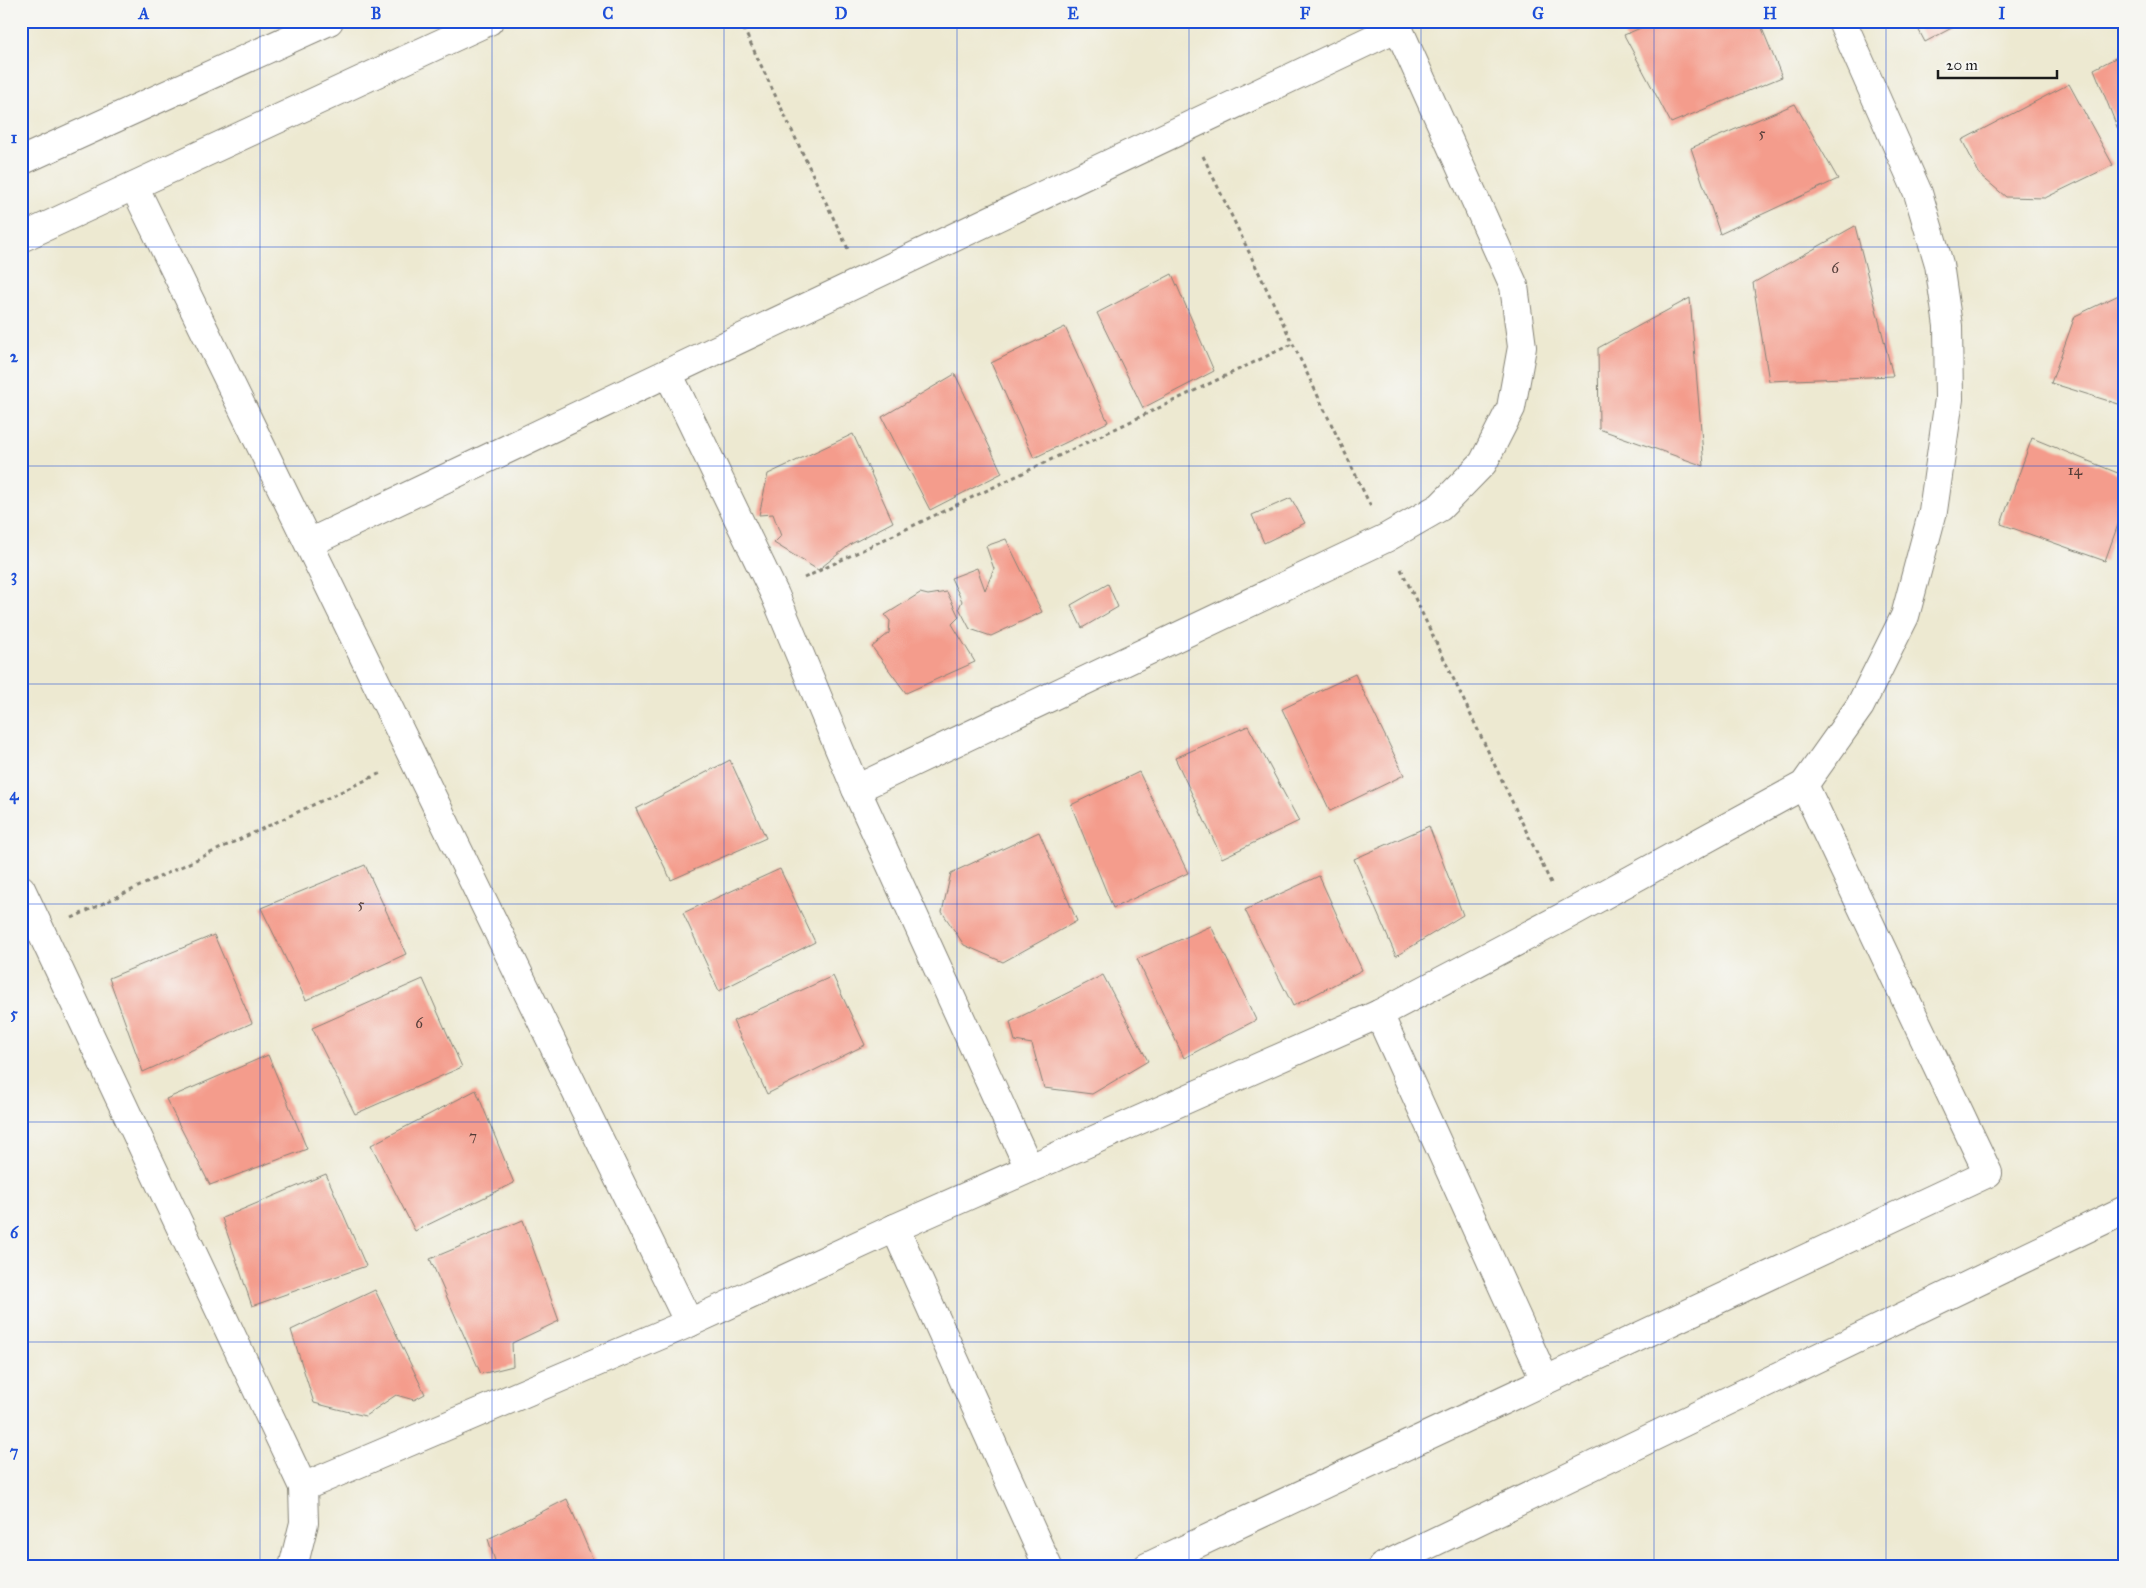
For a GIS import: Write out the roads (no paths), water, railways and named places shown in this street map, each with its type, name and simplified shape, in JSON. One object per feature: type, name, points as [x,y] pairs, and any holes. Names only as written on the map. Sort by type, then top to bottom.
[{"type":"street","points":[[21,161],[329,21]]},
{"type":"street","points":[[21,238],[489,21]]},
{"type":"street","points":[[303,1487],[689,1322],[1029,1168],[1379,1014],[1566,916],[1804,785],[1860,706],[1905,616],[1933,511],[1950,399],[1948,326],[1939,264],[1918,192],[1842,21]]},
{"type":"street","points":[[309,543],[1396,24],[1514,286],[1522,347],[1511,408],[1483,463],[1440,507],[1386,538],[856,788]]},
{"type":"street","points":[[134,186],[689,1322]]},
{"type":"street","points":[[668,373],[775,595],[856,788],[1029,1168]]},
{"type":"street","points":[[1147,1567],[1988,1173],[1804,785]]},
{"type":"street","points":[[21,889],[303,1487],[304,1524],[293,1567]]},
{"type":"street","points":[[1379,1014],[1545,1380]]},
{"type":"street","points":[[1382,1567],[2125,1210]]},
{"type":"street","points":[[895,1228],[1048,1567]]}]
